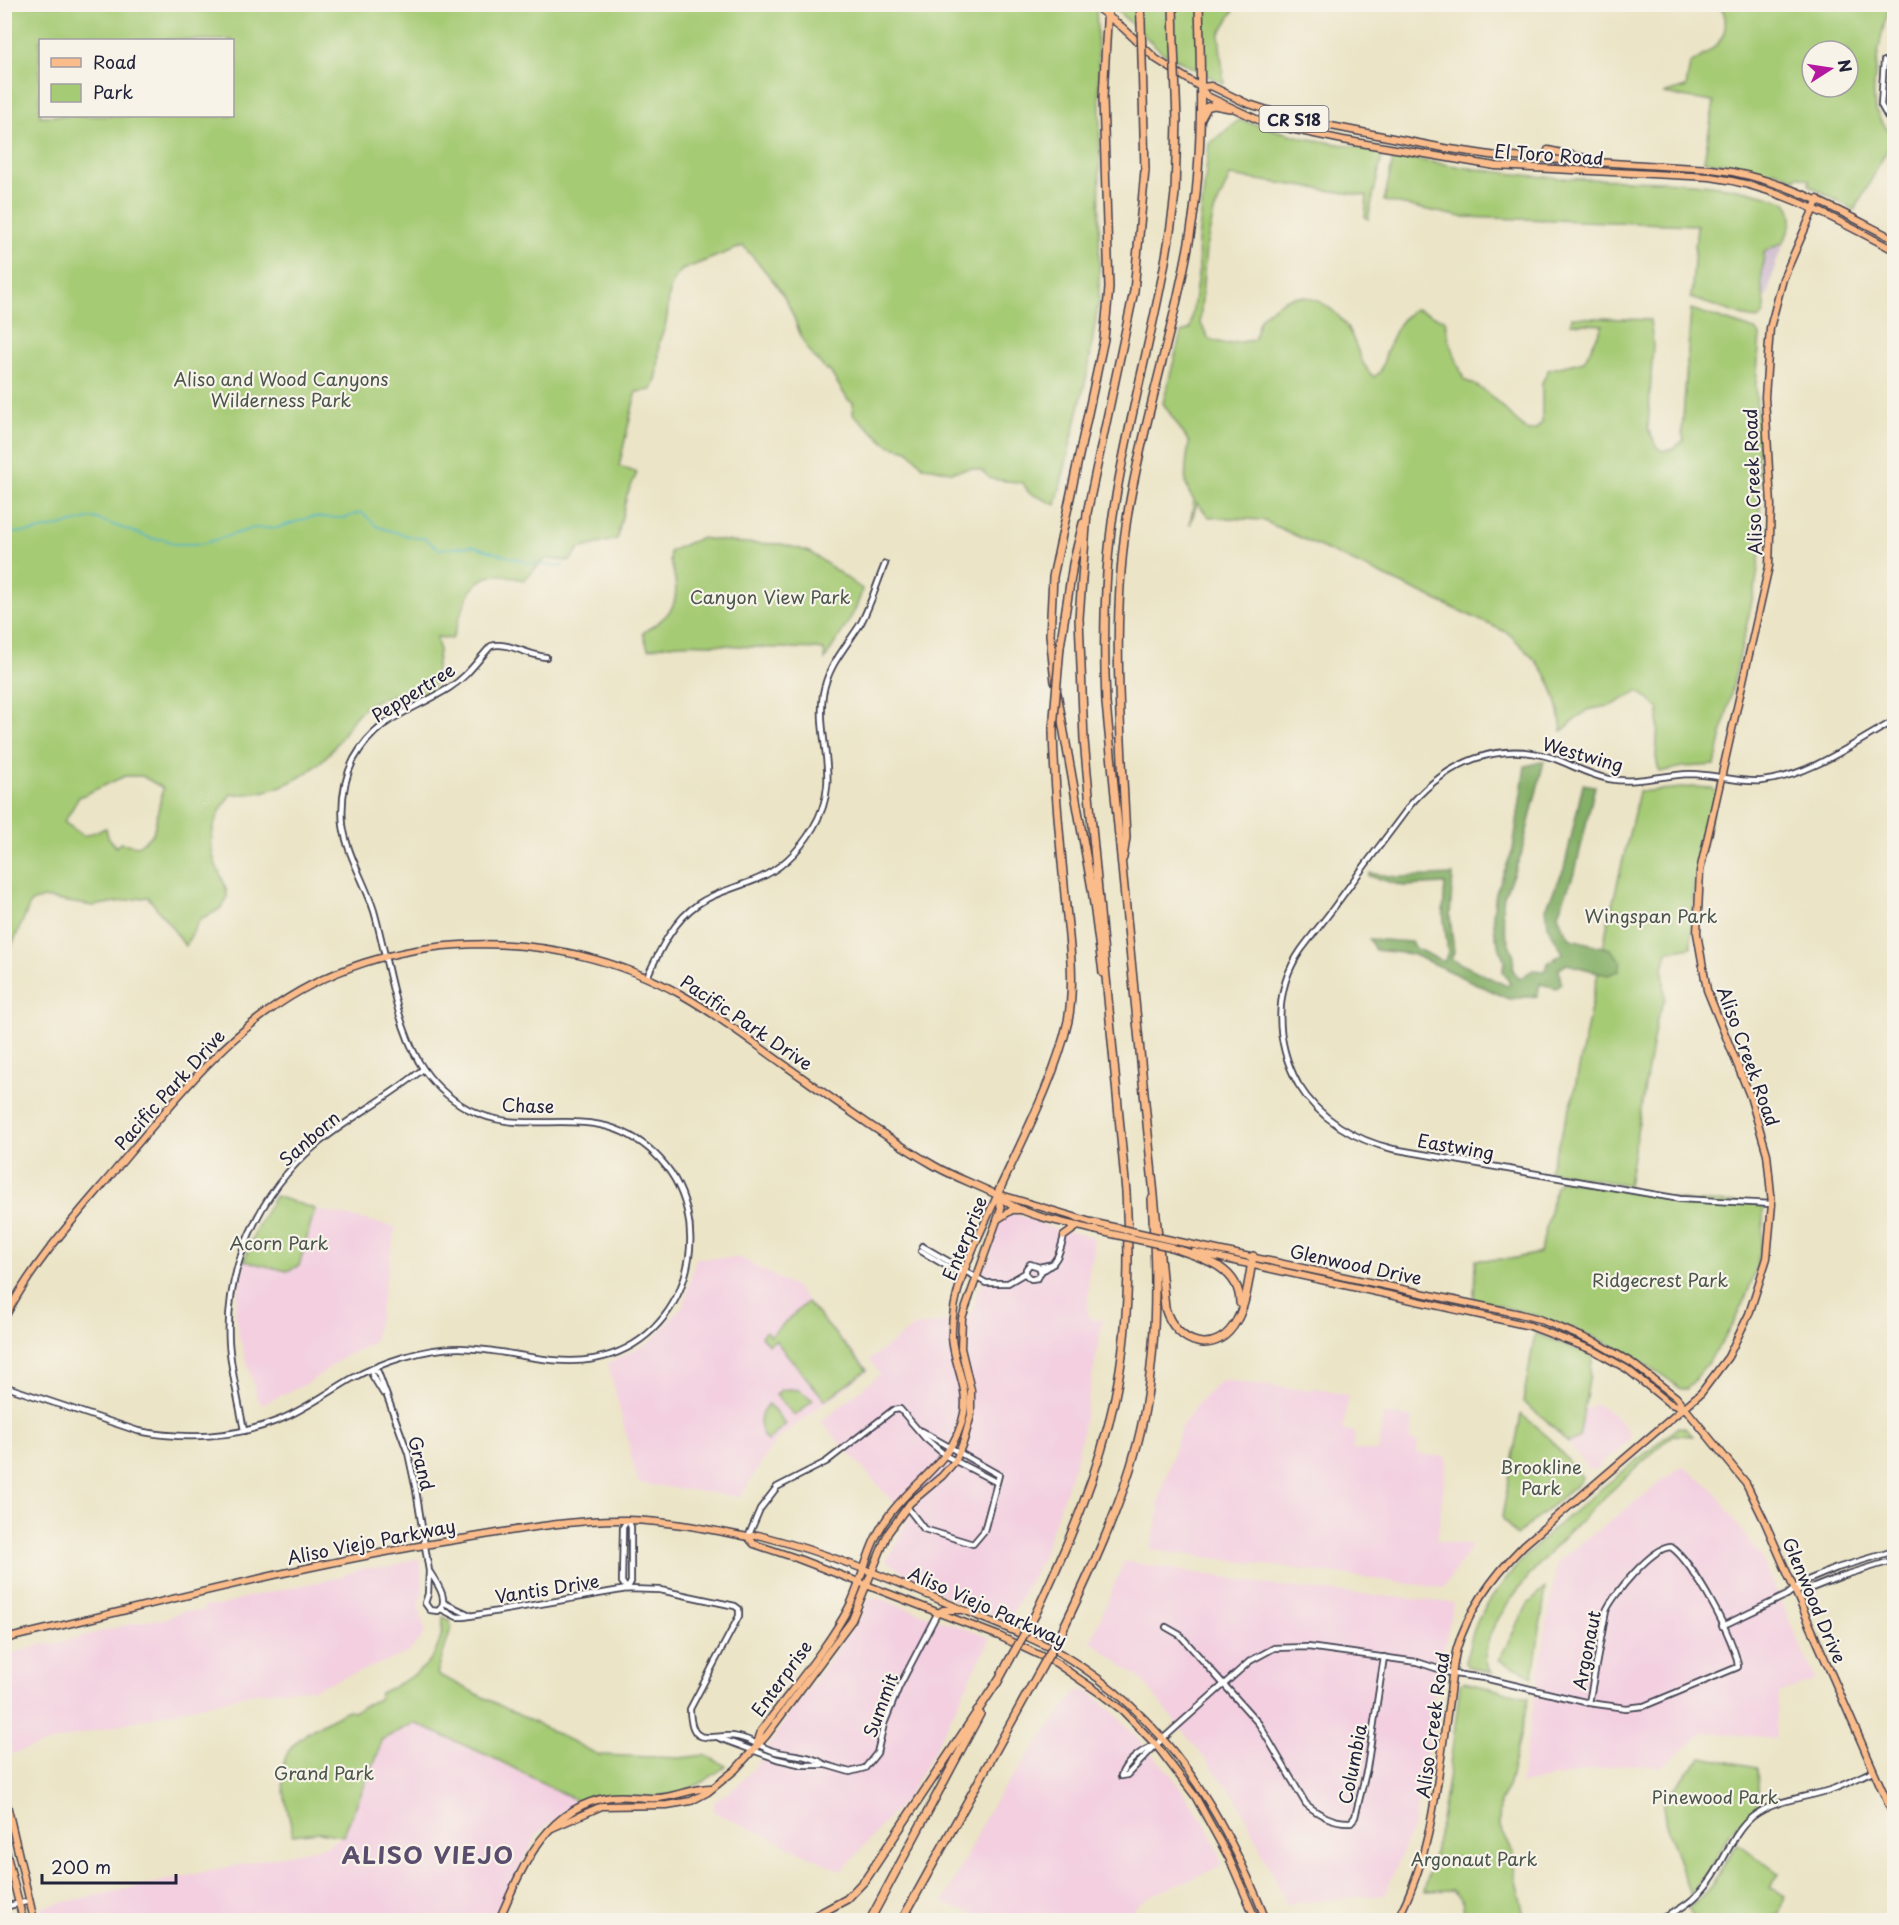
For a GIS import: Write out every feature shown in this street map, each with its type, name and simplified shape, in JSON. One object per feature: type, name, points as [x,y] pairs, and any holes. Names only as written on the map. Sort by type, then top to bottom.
[{"type":"highway","points":[[1108,4],[1103,98],[1108,304],[1104,339],[1053,577],[1050,635],[1053,668],[1092,889],[1116,1075]]},
{"type":"highway","points":[[870,1920],[1035,1615],[1067,1546],[1085,1500],[1112,1408],[1120,1364],[1129,1254],[1116,1075],[1079,668],[1079,594],[1087,513],[1134,291],[1145,170],[1140,4]]},
{"type":"highway","points":[[1173,4],[1177,120],[1175,193],[1169,247],[1122,466],[1106,571],[1104,618],[1106,702],[1169,1320],[1183,1337],[1200,1342],[1220,1339],[1228,1334],[1237,1320],[1252,1260]]},
{"type":"highway","points":[[1122,870],[1126,838],[1118,664],[1120,574],[1129,507],[1169,338],[1193,218],[1200,120],[1199,4]]},
{"type":"highway","points":[[1200,120],[1207,107],[1214,105],[1230,108]]},
{"type":"highway","points":[[998,1195],[1056,1060],[1068,1020],[1071,997],[1070,947],[1053,729],[1060,647],[1073,564],[1087,513]]},
{"type":"highway","points":[[902,1920],[1062,1631],[1116,1512],[1137,1444],[1149,1380],[1156,1265],[1148,1129]]},
{"type":"highway","points":[[1171,1247],[1190,1252],[1217,1265],[1234,1280],[1240,1295],[1237,1320]]},
{"type":"highway","points":[[808,1920],[847,1899],[866,1879],[999,1679]]},
{"type":"main road","name":"El Toro Road","points":[[1092,4],[1156,59],[1200,87],[1207,96],[1267,124],[1477,164],[1533,170],[1725,179],[1768,189],[1814,209],[1894,250]]},
{"type":"main road","name":"El Toro Road","points":[[1200,87],[1211,86],[1246,103],[1287,117],[1444,148],[1497,156],[1727,170],[1770,181],[1818,199],[1894,239]]},
{"type":"main road","points":[[1548,150],[1579,155],[1593,161]]},
{"type":"main road","name":"Aliso Creek Road","points":[[1397,1920],[1415,1882],[1434,1820],[1457,1650],[1467,1622],[1489,1586],[1510,1559],[1685,1410],[1724,1364],[1749,1314],[1767,1258],[1772,1204],[1770,1171],[1760,1124],[1707,990],[1698,941],[1700,872],[1769,566],[1771,522],[1765,397],[1770,328],[1783,279],[1818,199]]},
{"type":"main road","name":"Pacific Park Drive","points":[[4,1319],[32,1272],[62,1233],[223,1049],[265,1014],[298,993],[342,970],[385,956],[446,947],[510,944],[570,954],[647,977],[711,1013],[886,1135],[935,1166],[998,1195],[1011,1205],[1024,1210],[1078,1226],[1171,1247]]},
{"type":"main road","name":"Enterprise","points":[[499,1920],[532,1850],[552,1828],[555,1821],[600,1799],[658,1798],[711,1788],[735,1770],[841,1620],[859,1582],[907,1506],[957,1457],[971,1407],[971,1390],[961,1348],[962,1324],[975,1278],[1001,1209],[998,1195]]},
{"type":"main road","name":"Enterprise","points":[[752,1747],[766,1736],[852,1620],[867,1585],[868,1570],[880,1527],[890,1512],[946,1456],[950,1448],[964,1413],[964,1389],[952,1336],[954,1313],[966,1273],[998,1195]]},
{"type":"main road","name":"Glenwood Drive","points":[[998,1195],[1091,1222],[1252,1260],[1539,1319],[1599,1344],[1632,1363],[1676,1397],[1746,1483],[1894,1817]]},
{"type":"main road","points":[[998,1219],[1012,1210],[1024,1210]]},
{"type":"main road","points":[[1060,1221],[1064,1236],[1078,1226]]},
{"type":"main road","name":"Glenwood Drive","points":[[1190,1252],[1252,1260]]},
{"type":"main road","name":"Aliso Viejo Parkway","points":[[4,1639],[271,1576],[425,1545],[576,1522],[628,1520],[672,1522],[748,1537],[758,1535],[868,1570],[1005,1626],[1062,1654],[1110,1687],[1162,1739],[1193,1775],[1227,1830],[1266,1920]]},
{"type":"main road","name":"Aliso Viejo Parkway","points":[[748,1537],[754,1544],[999,1636],[1056,1663],[1123,1711],[1156,1745],[1207,1815],[1256,1920]]},
{"type":"main road","points":[[937,1614],[945,1610],[964,1610]]},
{"type":"main road","points":[[4,1792],[34,1920]]},
{"type":"main road","points":[[4,1843],[23,1920]]},
{"type":"street","points":[[1884,61],[1881,105],[1894,128]]},
{"type":"street","points":[[647,977],[667,936],[681,918],[708,898],[770,873],[791,857],[814,827],[823,807],[829,777],[822,711],[828,675],[839,653],[861,622],[885,564]]},
{"type":"street","name":"Peppertree","points":[[385,956],[374,910],[344,831],[344,790],[353,761],[368,740],[387,721],[464,678],[491,646],[498,644],[535,656],[546,657]]},
{"type":"street","name":"Westwing","points":[[1302,949],[1423,791],[1447,771],[1467,761],[1487,754],[1516,752],[1542,755],[1592,774],[1619,780],[1651,780],[1690,774],[1761,781],[1793,774],[1894,721]]},
{"type":"street","name":"Eastwing","points":[[1302,949],[1283,991],[1280,1021],[1283,1050],[1294,1075],[1310,1100],[1344,1130],[1365,1141],[1393,1149],[1621,1189],[1703,1202],[1772,1204]]},
{"type":"street","name":"Chase","points":[[4,1386],[108,1423],[156,1434],[196,1436],[244,1431],[281,1420],[372,1369],[402,1358],[456,1348],[500,1351],[569,1361],[612,1354],[640,1340],[669,1311],[686,1275],[691,1249],[688,1209],[677,1180],[655,1154],[630,1134],[593,1122],[563,1120],[521,1122],[485,1116],[455,1101],[440,1089],[423,1069],[410,1044],[385,956]]},
{"type":"street","name":"Sanborn","points":[[244,1431],[231,1361],[229,1324],[236,1271],[250,1232],[261,1211],[284,1178],[315,1146],[423,1069]]},
{"type":"street","points":[[1025,1273],[1029,1278],[1035,1279],[1040,1269],[1053,1264],[1064,1236]]},
{"type":"street","points":[[921,1249],[955,1271],[997,1285],[1008,1283],[1025,1273],[1030,1264],[1040,1269]]},
{"type":"street","name":"Grand","points":[[372,1369],[378,1372],[384,1394],[408,1453],[429,1571],[428,1594]]},
{"type":"street","points":[[748,1537],[760,1509],[777,1487],[826,1462],[893,1410],[900,1409],[925,1438],[946,1456],[957,1457],[999,1475],[984,1531],[973,1544],[924,1529],[907,1506]]},
{"type":"street","points":[[919,1430],[950,1448],[957,1457],[996,1482]]},
{"type":"street","name":"Vantis Drive","points":[[627,1589],[631,1582],[631,1527],[628,1520]]},
{"type":"street","name":"Vantis Drive","points":[[627,1589],[622,1582],[623,1527],[628,1520]]},
{"type":"street","name":"Argonaut","points":[[1454,1674],[1484,1678],[1589,1703],[1642,1707],[1735,1669],[1738,1666],[1737,1660],[1722,1626],[1693,1572],[1676,1550],[1665,1547],[1632,1575],[1611,1599],[1606,1611],[1589,1703]]},
{"type":"street","points":[[1722,1626],[1794,1591],[1803,1582],[1837,1568],[1894,1551]]},
{"type":"street","points":[[1794,1591],[1807,1590],[1842,1576],[1894,1560]]},
{"type":"street","name":"Grand","points":[[429,1571],[439,1593]]},
{"type":"street","name":"Vantis Drive","points":[[441,1609],[457,1617],[627,1589],[660,1590],[713,1600],[739,1609],[739,1616],[690,1709],[690,1723],[698,1734],[708,1739],[731,1735],[752,1747]]},
{"type":"street","points":[[439,1593],[444,1603],[441,1609],[432,1611],[425,1603],[428,1594],[439,1593]]},
{"type":"street","name":"Vantis Drive","points":[[444,1603],[471,1615]]},
{"type":"street","name":"Summit","points":[[752,1747],[797,1764],[826,1765],[850,1772],[866,1768],[873,1761],[899,1687],[937,1614]]},
{"type":"street","name":"Columbia","points":[[1166,1627],[1180,1635],[1270,1740],[1306,1804],[1315,1811],[1340,1822],[1351,1822],[1355,1817],[1367,1768],[1384,1658]]},
{"type":"street","points":[[1156,1745],[1147,1748],[1123,1770],[1121,1776],[1127,1775],[1162,1739],[1257,1656],[1280,1646],[1308,1647],[1417,1662],[1454,1674]]},
{"type":"street","name":"Vantis Drive","points":[[719,1738],[752,1747]]},
{"type":"street","name":"Summit","points":[[752,1747],[815,1758],[826,1765]]},
{"type":"street","points":[[1657,1920],[1684,1906],[1702,1891],[1711,1880],[1737,1834],[1753,1816],[1787,1800],[1832,1789],[1873,1771]]},
{"type":"street","points":[[4,1907],[30,1901]]},
{"type":"shaded area","points":[[1784,242],[1766,299],[1762,287],[1764,252]]},
{"type":"shaded area","points":[[315,1209],[396,1227],[374,1342],[342,1358],[308,1383],[263,1404],[258,1400],[238,1332],[235,1310],[244,1261],[287,1271],[299,1266]]},
{"type":"shaded area","points":[[1016,1214],[1056,1229],[1093,1237],[1094,1252],[1089,1270],[1088,1316],[1093,1320],[1103,1319],[1078,1454],[1042,1558],[1009,1620],[962,1604],[921,1584],[886,1561],[908,1519],[821,1422],[880,1374],[869,1360],[914,1327],[967,1319],[974,1306],[977,1289],[981,1287],[983,1269],[989,1261],[1000,1221],[1006,1216]]},
{"type":"shaded area","points":[[696,1258],[741,1258],[796,1288],[869,1370],[776,1440],[740,1497],[638,1483],[608,1363],[652,1341],[684,1304]]},
{"type":"shaded area","points":[[1221,1380],[1314,1391],[1315,1387],[1348,1396],[1343,1430],[1355,1432],[1353,1449],[1378,1452],[1383,1414],[1413,1418],[1410,1440],[1418,1442],[1416,1454],[1447,1457],[1437,1541],[1472,1545],[1443,1588],[1150,1550],[1159,1511],[1158,1503],[1181,1427],[1199,1402]]},
{"type":"shaded area","points":[[1597,1404],[1615,1416],[1630,1433],[1629,1441],[1596,1469],[1590,1470],[1568,1443],[1579,1438],[1584,1410]]},
{"type":"shaded area","points":[[1682,1466],[1712,1488],[1761,1557],[1816,1680],[1779,1693],[1775,1738],[1705,1732],[1661,1767],[1625,1764],[1520,1784],[1557,1562]]},
{"type":"shaded area","points":[[417,1558],[420,1561],[423,1578],[423,1596],[418,1603],[425,1633],[408,1653],[313,1689],[259,1692],[76,1735],[11,1754],[11,1747],[8,1747],[4,1734],[5,1656],[44,1644],[167,1618],[184,1611],[202,1611],[205,1606],[220,1606],[243,1598],[336,1578],[364,1568],[390,1567]]},
{"type":"shaded area","points":[[1124,1561],[1277,1586],[1454,1603],[1436,1684],[1424,1774],[1414,1823],[1385,1895],[1286,1904],[1237,1799],[1143,1681],[1091,1641]]},
{"type":"shaded area","points":[[875,1597],[991,1638],[933,1753],[907,1797],[842,1871],[714,1812],[714,1802],[738,1785],[761,1760],[777,1732],[857,1622],[869,1599]]},
{"type":"shaded area","points":[[1077,1691],[1088,1691],[1112,1711],[1172,1776],[1208,1828],[1218,1850],[1221,1866],[1150,1896],[1119,1920],[990,1920],[943,1903],[991,1806]]},
{"type":"shaded area","points":[[414,1723],[568,1795],[575,1804],[538,1833],[505,1894],[496,1920],[42,1920],[40,1912],[42,1907],[326,1846],[343,1836],[378,1754],[381,1740]]},
{"type":"green space","name":"Aliso and Wood Canyons Wilderness Park","points":[[5,5],[1096,5],[1100,109],[1099,299],[1088,370],[1056,505],[1029,493],[1023,483],[991,479],[982,471],[972,468],[951,472],[923,466],[908,450],[888,445],[853,414],[853,402],[848,400],[829,370],[823,367],[806,346],[787,301],[768,274],[743,246],[682,270],[676,276],[670,290],[667,319],[659,342],[655,384],[652,390],[636,392],[619,466],[637,473],[627,495],[617,539],[579,549],[570,561],[545,559],[524,580],[500,575],[480,581],[467,598],[452,639],[437,637],[439,650],[432,693],[400,694],[377,700],[358,714],[332,750],[311,770],[273,789],[231,794],[216,820],[212,835],[214,861],[227,897],[224,905],[216,912],[201,918],[185,946],[148,897],[93,906],[43,898],[31,902],[5,961]],"holes":[[[125,776],[142,776],[163,788],[153,834],[138,846],[120,843],[116,847],[108,837],[106,828],[84,836],[64,822],[79,797]]]},
{"type":"green space","points":[[1111,5],[1237,5],[1219,35],[1224,84],[1162,52]]},
{"type":"green space","points":[[1713,5],[1891,5],[1881,38],[1874,101],[1884,125],[1894,137],[1855,210],[1809,185],[1810,180],[1798,176],[1796,179],[1774,170],[1771,175],[1738,165],[1704,161],[1714,102],[1663,94],[1686,87],[1690,64],[1718,43],[1725,29],[1723,10]]},
{"type":"green space","points":[[1239,120],[1304,138],[1378,151],[1382,157],[1368,219],[1365,217],[1367,196],[1230,176],[1214,212],[1206,247],[1200,322],[1209,339],[1226,344],[1254,340],[1258,323],[1266,313],[1285,300],[1305,297],[1334,311],[1348,329],[1365,366],[1374,377],[1380,372],[1397,328],[1408,314],[1416,309],[1445,320],[1449,340],[1464,380],[1491,396],[1528,431],[1535,430],[1542,423],[1542,383],[1548,370],[1584,361],[1603,325],[1571,323],[1572,317],[1650,320],[1653,344],[1648,429],[1657,447],[1662,451],[1673,449],[1684,440],[1682,432],[1691,309],[1755,330],[1760,335],[1756,385],[1761,545],[1756,583],[1715,765],[1683,767],[1659,772],[1656,757],[1659,708],[1638,691],[1613,705],[1587,710],[1562,731],[1556,699],[1546,676],[1531,656],[1508,633],[1262,520],[1209,517],[1197,503],[1190,525],[1194,500],[1186,480],[1189,442],[1163,403],[1181,333],[1190,329],[1199,268],[1198,240],[1209,144]]},
{"type":"green space","points":[[1398,157],[1540,177],[1673,182],[1728,187],[1784,201],[1791,210],[1792,220],[1784,242],[1764,252],[1761,279],[1764,312],[1759,319],[1750,318],[1691,298],[1697,225],[1462,217],[1384,201],[1393,160]]},
{"type":"green space","name":"Canyon View Park","points":[[700,538],[742,543],[782,544],[810,552],[862,589],[851,617],[825,660],[824,650],[688,643],[648,649],[643,633],[666,616],[671,610],[676,595],[670,551]]},
{"type":"green space","points":[[1544,761],[1521,855],[1504,896],[1502,911],[1506,935],[1514,957],[1513,970],[1519,979],[1533,970],[1544,971],[1548,963],[1563,953],[1548,927],[1546,908],[1564,869],[1583,784],[1595,786],[1576,868],[1558,914],[1563,928],[1571,939],[1610,949],[1621,961],[1619,971],[1608,975],[1567,964],[1559,969],[1561,983],[1557,988],[1540,984],[1537,996],[1509,999],[1412,954],[1375,950],[1369,939],[1411,942],[1417,949],[1444,962],[1448,952],[1443,912],[1445,884],[1403,886],[1369,876],[1370,873],[1398,877],[1453,875],[1450,916],[1454,952],[1451,959],[1507,986],[1510,984],[1503,971],[1504,960],[1495,934],[1493,914],[1496,893],[1513,849],[1525,766]]},
{"type":"green space","name":"Wingspan Park","points":[[1692,787],[1712,788],[1717,793],[1694,884],[1691,947],[1667,951],[1663,969],[1665,999],[1656,1022],[1628,1185],[1549,1171],[1573,1098],[1607,927],[1639,792]]},
{"type":"green space","name":"Ridgecrest Park","points":[[1561,1180],[1693,1202],[1758,1203],[1763,1207],[1763,1232],[1759,1257],[1742,1305],[1731,1328],[1687,1389],[1681,1389],[1633,1356],[1583,1332],[1530,1314],[1474,1300],[1475,1260],[1510,1259],[1540,1253],[1556,1186]]},
{"type":"green space","name":"Acorn Park","points":[[275,1196],[315,1209],[299,1266],[287,1271],[244,1261],[256,1229]]},
{"type":"green space","points":[[807,1302],[867,1370],[825,1400],[775,1340],[769,1345],[761,1336],[766,1331],[770,1336]]},
{"type":"green space","name":"Brookline Park","points":[[1535,1333],[1593,1356],[1579,1438],[1568,1443],[1546,1420],[1523,1402]]},
{"type":"green space","points":[[781,1390],[799,1390],[813,1400],[795,1416],[776,1395]]},
{"type":"green space","points":[[768,1404],[786,1424],[767,1441],[760,1428],[760,1422],[762,1413]]},
{"type":"green space","name":"Brookline Park","points":[[1521,1414],[1547,1436],[1582,1477],[1580,1482],[1516,1536],[1502,1517]]},
{"type":"green space","points":[[1678,1427],[1685,1428],[1693,1436],[1673,1435],[1589,1512],[1521,1586],[1497,1621],[1486,1651],[1492,1673],[1467,1666],[1465,1662],[1479,1618],[1497,1590],[1519,1564],[1570,1515]]},
{"type":"green space","points":[[1546,1588],[1533,1676],[1499,1660],[1528,1604]]},
{"type":"green space","name":"Grand Park","points":[[443,1617],[450,1620],[451,1628],[437,1674],[599,1755],[680,1758],[705,1755],[726,1766],[701,1783],[681,1792],[650,1797],[604,1798],[581,1803],[500,1761],[414,1723],[381,1740],[378,1754],[343,1836],[319,1832],[293,1835],[283,1787],[283,1771],[286,1757],[293,1745],[323,1723],[348,1710],[354,1711],[378,1699],[380,1693],[425,1666],[433,1657],[438,1646]]},
{"type":"green space","name":"Argonaut Park","points":[[1463,1682],[1529,1697],[1508,1788],[1500,1801],[1499,1825],[1513,1853],[1515,1876],[1525,1920],[1466,1920],[1462,1901],[1453,1890],[1424,1891],[1442,1814],[1460,1684]]},
{"type":"green space","name":"Pinewood Park","points":[[1702,1757],[1757,1767],[1759,1806],[1730,1832],[1711,1869],[1690,1895],[1666,1825],[1662,1801]]},
{"type":"green space","points":[[1739,1844],[1779,1874],[1770,1888],[1785,1896],[1780,1914],[1772,1915],[1767,1920],[1695,1920],[1689,1909],[1712,1885],[1735,1846]]},
{"type":"waterway","points":[[4,533],[32,532],[94,518],[153,539],[164,539],[174,544],[202,544],[254,528],[277,528],[311,517],[345,518],[361,512],[378,527],[415,538],[424,538],[439,549],[473,546],[533,564],[563,566]]},
{"type":"district","name":"ALISO VIEJO","points":[[428,1854]]}]
